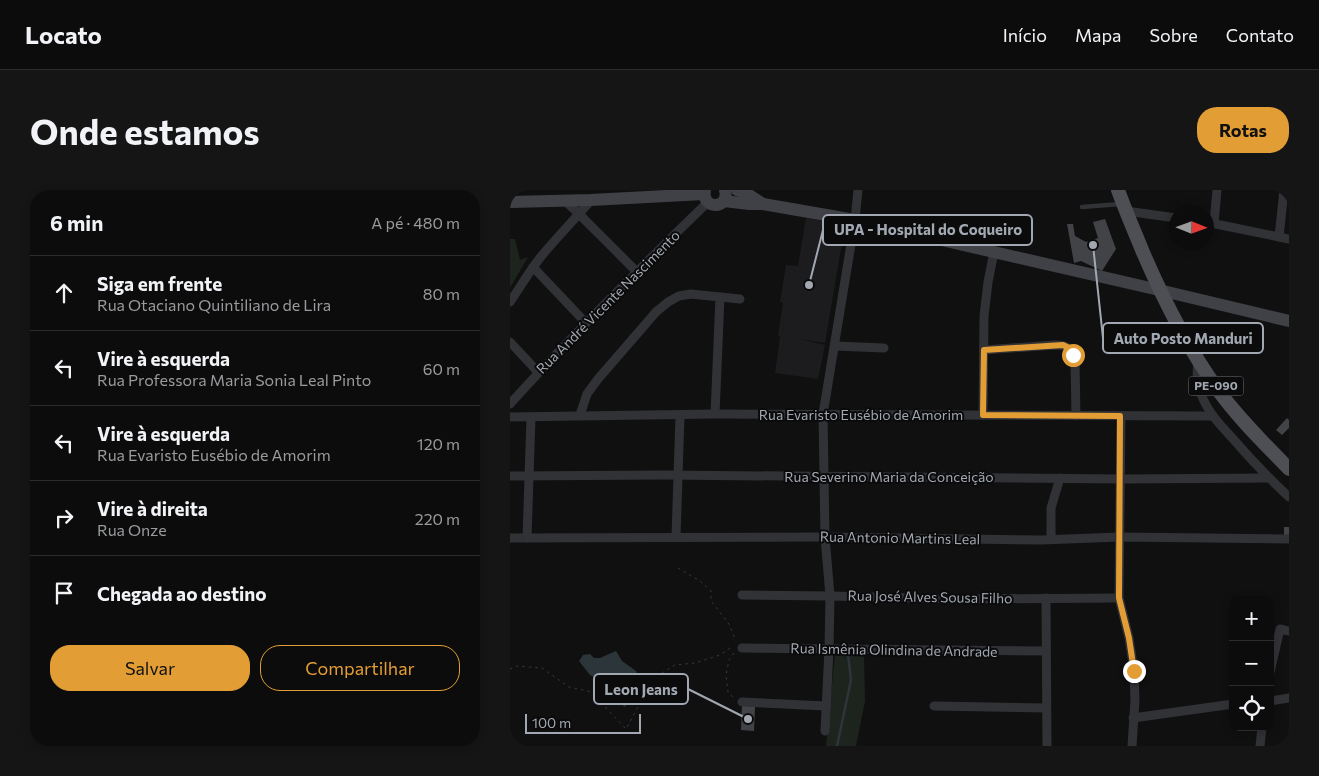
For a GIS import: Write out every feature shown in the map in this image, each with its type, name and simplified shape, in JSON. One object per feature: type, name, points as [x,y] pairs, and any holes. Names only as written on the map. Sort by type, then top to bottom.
[{"type":"main road","points":[[737,190],[746,193],[763,204]]},
{"type":"main road","name":"PE-090","points":[[1118,190],[1160,290],[1198,360],[1218,390],[1239,416],[1289,469]]},
{"type":"main road","points":[[510,202],[706,196],[711,204],[718,205],[725,196],[749,204],[763,204],[854,220],[1289,321]]},
{"type":"street","points":[[825,732],[830,596],[825,537],[823,414],[858,190]]},
{"type":"street","points":[[1214,205],[1217,190]]},
{"type":"street","points":[[1279,237],[1284,190]]},
{"type":"street","name":"Rua André Vicente Nascimento","points":[[510,404],[538,372],[636,272],[706,196]]},
{"type":"street","points":[[564,200],[636,272]]},
{"type":"street","points":[[510,302],[543,254],[591,200]]},
{"type":"street","points":[[1124,207],[1169,217]]},
{"type":"street","points":[[1214,224],[1289,239]]},
{"type":"street","points":[[983,415],[986,300],[994,252]]},
{"type":"street","points":[[533,267],[586,323]]},
{"type":"street","points":[[580,415],[588,394],[598,379],[656,312],[668,302],[678,296],[691,294],[740,299]]},
{"type":"street","points":[[715,414],[720,297]]},
{"type":"street","points":[[510,342],[538,372]]},
{"type":"street","points":[[984,350],[1055,345],[1063,345],[1069,348],[1075,361],[1076,416]]},
{"type":"street","points":[[835,346],[884,348]]},
{"type":"street","points":[[1198,360],[1196,374],[1198,385],[1212,416],[1289,497]]},
{"type":"street","name":"Rua Evaristo Eusébio de Amorim","points":[[510,417],[715,414],[1212,416]]},
{"type":"street","points":[[676,537],[680,416]]},
{"type":"street","points":[[1120,416],[1119,598],[1129,638],[1134,671],[1135,700],[1132,746]]},
{"type":"street","points":[[527,538],[531,417]]},
{"type":"street","name":"Rua Severino Maria da Conceição","points":[[510,476],[1269,478]]},
{"type":"street","points":[[1051,539],[1051,508],[1060,478]]},
{"type":"street","name":"Rua Antonio Martins Leal","points":[[510,538],[825,537],[1051,539],[1120,537],[1289,539]]},
{"type":"street","name":"Rua José Alves Sousa Filho","points":[[742,595],[955,599],[1119,598]]},
{"type":"street","points":[[1046,598],[1047,746]]},
{"type":"street","points":[[1274,654],[1280,628],[1289,631]]},
{"type":"street","name":"Rua Ismênia Olindina de Andrade","points":[[742,648],[1046,652]]},
{"type":"street","points":[[1274,700],[1289,698]]},
{"type":"street","points":[[741,702],[826,706]]},
{"type":"street","points":[[1133,718],[1229,705]]},
{"type":"street","points":[[934,706],[1046,708]]},
{"type":"street","points":[[1260,746],[1262,731]]},
{"type":"lane","points":[[1082,208],[1124,207]]},
{"type":"path","points":[[510,670],[516,666],[542,668],[569,687],[592,692],[602,699],[606,708],[626,729],[646,688],[654,678],[675,665],[695,663],[720,655],[738,643],[735,640],[730,624],[711,601],[711,591],[700,581],[678,568]]},
{"type":"path","points":[[741,702],[734,699],[728,692],[726,675],[729,660],[735,651],[742,648]]},
{"type":"shaded area","points":[[806,218],[845,225],[825,343],[798,339],[825,345],[818,379],[775,373],[783,303],[780,302],[786,265],[798,266]]},
{"type":"shaded area","points":[[510,239],[515,239],[520,260],[528,257],[510,288]]},
{"type":"shaded area","points":[[616,651],[622,661],[636,671],[641,683],[637,696],[624,707],[617,694],[603,682],[590,675],[579,661],[583,655],[590,654],[594,658],[600,658]]},
{"type":"shaded area","points":[[835,654],[864,654],[865,701],[856,746],[826,746]]},
{"type":"building","points":[[1105,219],[1116,249],[1102,271],[1081,261],[1074,263],[1067,224],[1073,224],[1075,236],[1086,242],[1098,238],[1093,222]]},
{"type":"building","points":[[1287,418],[1289,420],[1289,428],[1282,435],[1276,430]]},
{"type":"building","points":[[1284,527],[1289,527],[1289,536],[1284,536]]},
{"type":"building","points":[[742,705],[755,707],[754,731],[741,730]]},
{"type":"waterway","points":[[837,746],[851,680],[848,654]]},
{"type":"place","name":"Auto Posto Manduri","points":[[1093,245]]},
{"type":"place","name":"UPA - Hospital do Coqueiro","points":[[809,285]]},
{"type":"place","name":"Leon Jeans","points":[[748,719]]},
{"type":"route","points":[[1073,355],[1069,348],[1063,345],[984,350],[983,415],[1120,416],[1119,598],[1129,638],[1134,671]]}]
